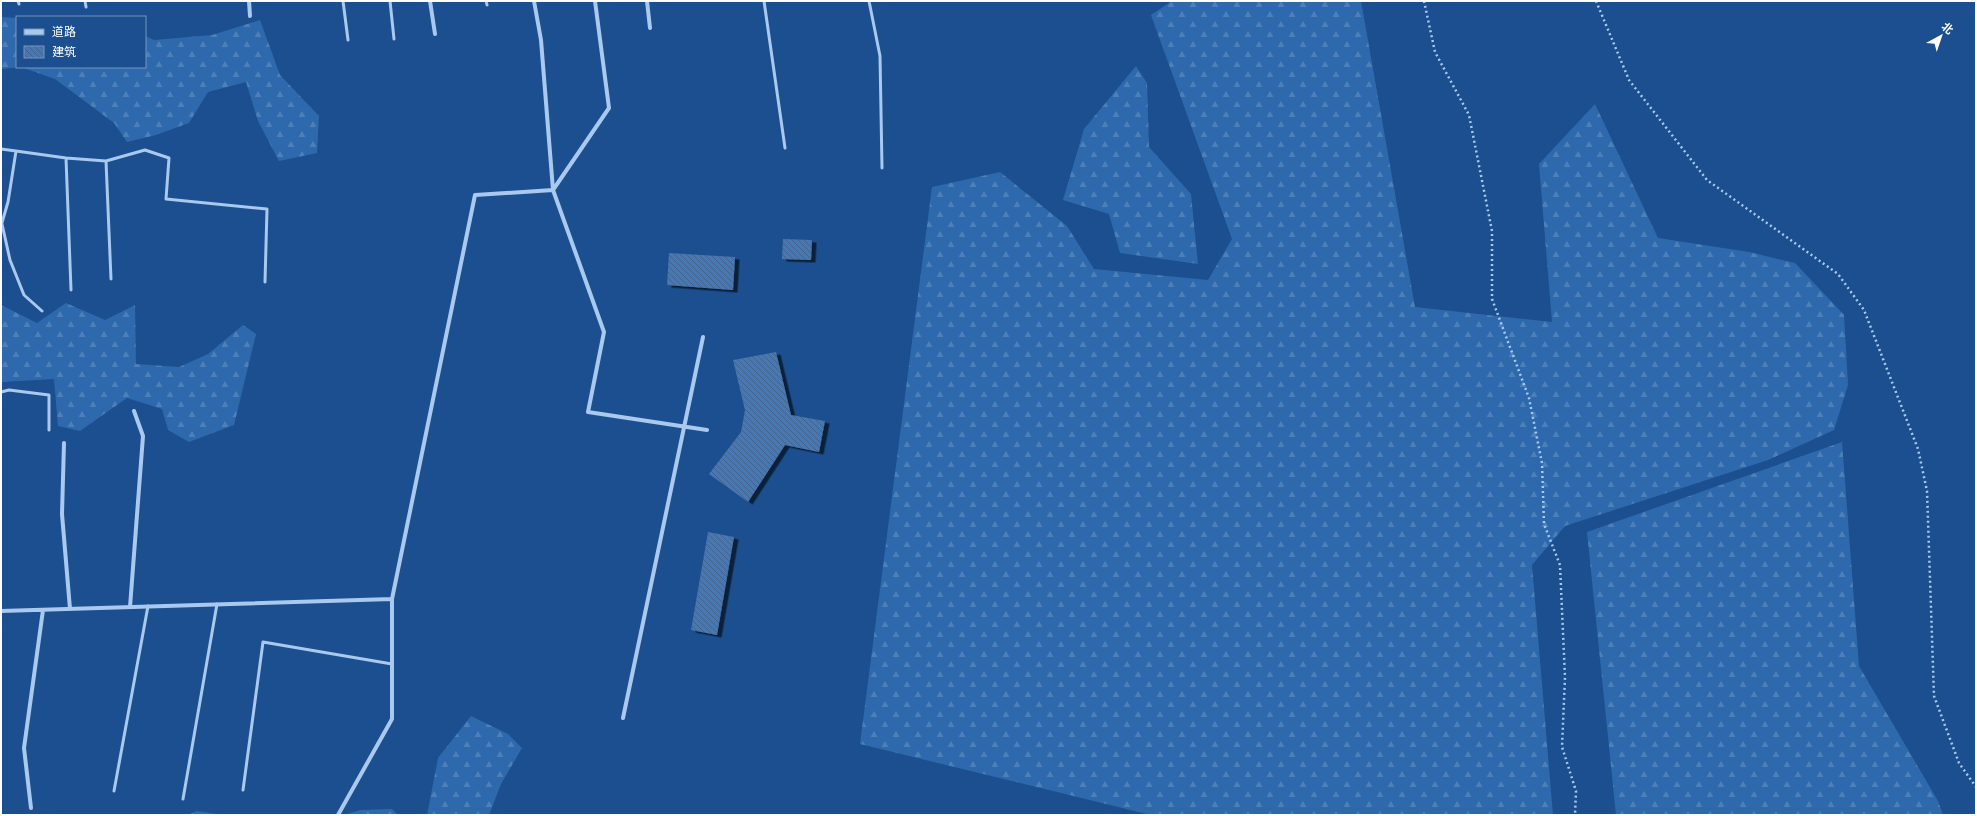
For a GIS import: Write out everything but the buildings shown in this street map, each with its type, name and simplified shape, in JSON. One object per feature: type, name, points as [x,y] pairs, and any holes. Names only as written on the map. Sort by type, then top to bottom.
[{"type":"street","points":[[249,1],[250,16]]},
{"type":"street","points":[[430,1],[434,34]]},
{"type":"street","points":[[534,1],[541,40],[553,190],[604,332],[588,412],[707,430]]},
{"type":"street","points":[[553,190],[608,108],[595,1]]},
{"type":"street","points":[[647,1],[650,28]]},
{"type":"street","points":[[338,815],[392,720],[392,599],[475,195],[553,190]]},
{"type":"street","points":[[623,718],[703,337]]},
{"type":"street","points":[[130,607],[143,436],[134,411]]},
{"type":"street","points":[[64,443],[62,514],[70,609]]},
{"type":"street","points":[[1,611],[392,599]]},
{"type":"street","points":[[31,808],[24,748],[43,610]]},
{"type":"lane","points":[[86,1],[86,7]]},
{"type":"lane","points":[[343,1],[348,40]]},
{"type":"lane","points":[[390,1],[394,39]]},
{"type":"lane","points":[[764,1],[785,148]]},
{"type":"lane","points":[[868,1],[880,56],[882,168]]},
{"type":"lane","points":[[1,149],[66,158],[106,161],[145,150],[169,158],[166,199],[267,209],[265,282]]},
{"type":"lane","points":[[16,151],[8,202],[1,225],[10,260],[24,295],[42,312]]},
{"type":"lane","points":[[66,158],[71,290]]},
{"type":"lane","points":[[106,161],[111,279]]},
{"type":"lane","points":[[1,392],[9,390],[49,396],[48,430]]},
{"type":"lane","points":[[183,799],[218,604]]},
{"type":"lane","points":[[114,791],[148,606]]},
{"type":"lane","points":[[243,790],[263,642],[392,664]]},
{"type":"path","points":[[1424,1],[1435,52],[1469,115],[1492,232],[1492,299],[1529,398],[1542,463],[1544,524],[1560,565],[1565,677],[1562,747],[1576,792],[1575,815]]},
{"type":"path","points":[[1596,1],[1629,80],[1707,180],[1838,274],[1864,310],[1918,449],[1927,491],[1934,696],[1959,763],[1976,787]]},
{"type":"green space","points":[[1172,1],[1361,1],[1415,307],[1552,322],[1539,164],[1595,104],[1658,238],[1749,252],[1795,263],[1844,315],[1848,385],[1834,430],[1768,460],[1565,526],[1532,565],[1553,815],[1151,815],[860,744],[932,187],[1000,172],[1067,226],[1094,269],[1208,280],[1232,239],[1151,15]]},
{"type":"green space","points":[[1,17],[16,18],[16,68],[1,69]]},
{"type":"green space","points":[[260,20],[280,75],[319,116],[317,153],[279,161],[258,121],[246,82],[208,92],[189,123],[156,135],[127,142],[114,123],[55,79],[24,68],[146,68],[146,36],[154,40],[212,35]]},
{"type":"green space","points":[[1136,66],[1147,83],[1149,147],[1191,194],[1198,264],[1120,253],[1109,214],[1063,200],[1084,129]]},
{"type":"green space","points":[[66,303],[105,320],[135,305],[136,364],[179,367],[208,354],[243,325],[256,334],[234,425],[189,442],[168,430],[162,409],[127,398],[80,431],[58,426],[54,379],[1,382],[1,305],[37,323]]},
{"type":"green space","points":[[1842,442],[1859,666],[1938,801],[1943,815],[1616,815],[1587,532]]},
{"type":"green space","points":[[471,716],[508,734],[522,748],[501,784],[489,815],[427,815],[438,758]]},
{"type":"green space","points":[[392,809],[398,815],[344,815],[360,810]]},
{"type":"green space","points":[[197,811],[221,815],[188,815]]}]
